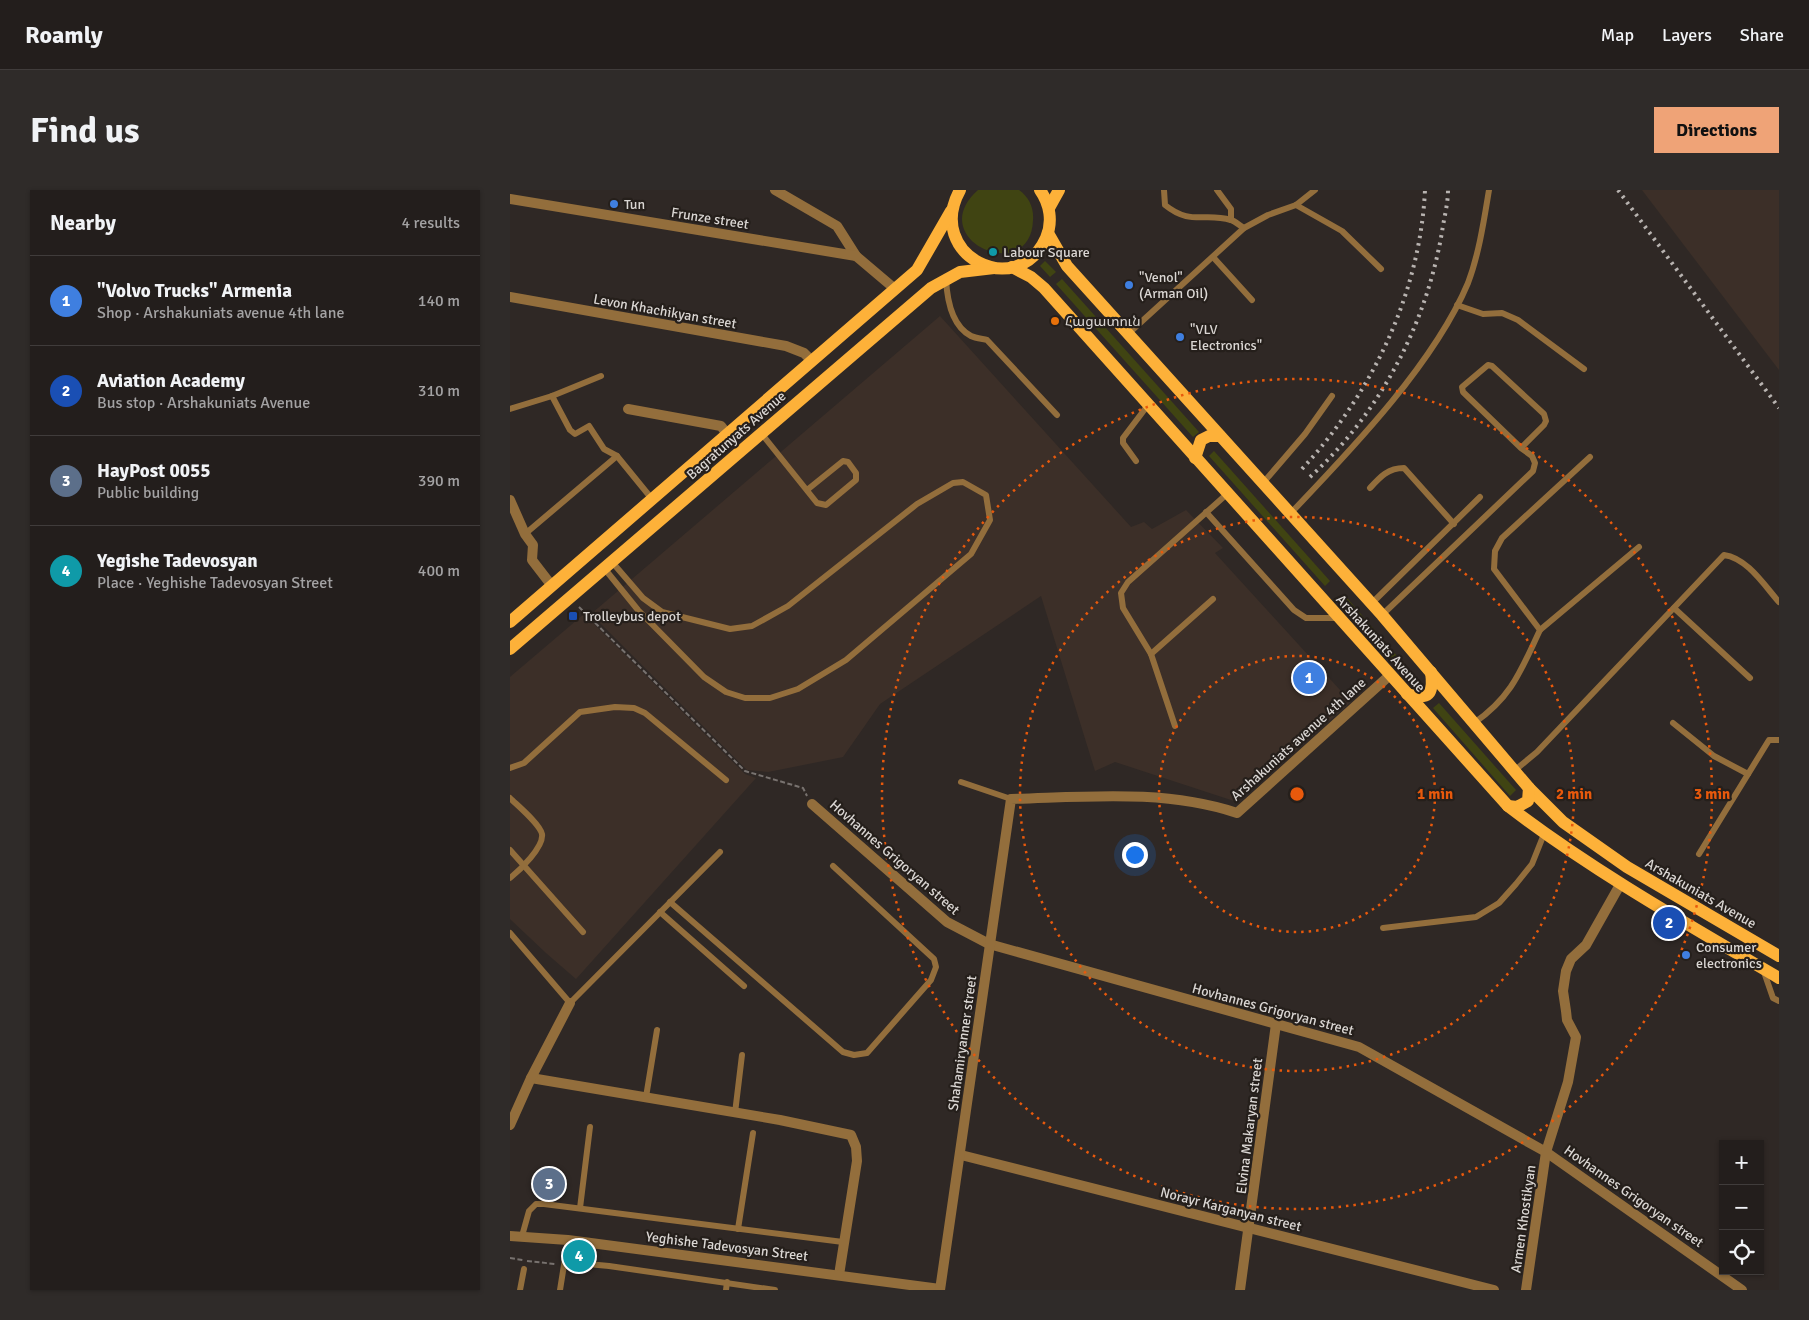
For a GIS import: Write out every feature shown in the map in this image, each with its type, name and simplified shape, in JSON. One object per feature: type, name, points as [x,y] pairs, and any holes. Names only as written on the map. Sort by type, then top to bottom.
[{"type":"main road","points":[[1040,190],[1049,208]]},
{"type":"main road","points":[[954,198],[951,227],[956,242],[966,254],[979,264],[994,268],[1012,267],[1035,255],[1048,233],[1049,208],[1059,190]]},
{"type":"main road","name":"Bagratunyats Avenue","points":[[510,622],[917,270],[954,198]]},
{"type":"main road","name":"Arshakuniats Avenue","points":[[1048,233],[1067,266],[1382,615],[1529,788],[1563,822],[1627,867],[1778,955]]},
{"type":"main road","name":"Arshakuniats Avenue","points":[[1012,267],[1031,277],[1044,288],[1508,806],[1544,834],[1621,883],[1779,978]]},
{"type":"main road","name":"Bagratunyats Avenue","points":[[510,649],[931,288],[964,271],[994,268]]},
{"type":"main road","points":[[1195,458],[1201,440],[1209,436],[1220,436]]},
{"type":"main road","points":[[1407,694],[1418,697],[1429,694],[1432,689],[1431,672]]},
{"type":"main road","points":[[1508,806],[1517,807],[1528,801],[1529,788]]},
{"type":"street","points":[[775,190],[837,226],[856,256],[895,289]]},
{"type":"street","name":"Frunze street","points":[[510,199],[856,256]]},
{"type":"street","name":"Levon Khachikyan street","points":[[510,297],[786,346],[804,353],[812,360]]},
{"type":"street","points":[[628,409],[721,426],[727,434]]},
{"type":"street","points":[[510,500],[525,534],[533,545],[532,560],[552,586]]},
{"type":"street","name":"Arshakuniats avenue 4th lane","points":[[1011,799],[1147,796],[1206,803],[1237,813],[1390,675]]},
{"type":"street","name":"Shahamiryanner street","points":[[940,1290],[1011,799]]},
{"type":"street","name":"Hovhannes Grigoryan street","points":[[812,804],[947,922],[989,944],[1360,1047],[1546,1152],[1742,1290]]},
{"type":"street","name":"Armen Khostikyan","points":[[1526,1290],[1546,1152],[1568,1082],[1576,1037],[1567,1020],[1564,991],[1566,971],[1571,959],[1586,945],[1621,883]]},
{"type":"street","points":[[510,1125],[531,1078],[570,1003]]},
{"type":"street","name":"Elvina Makaryan street","points":[[1240,1290],[1276,1024]]},
{"type":"street","points":[[531,1078],[851,1135],[856,1148],[857,1161],[839,1274]]},
{"type":"street","name":"Norayr Karganyan street","points":[[961,1155],[1494,1290]]},
{"type":"street","name":"Yeghishe Tadevosyan Street","points":[[510,1236],[568,1240],[839,1274],[940,1290]]},
{"type":"street","points":[[864,1290],[866,1278]]},
{"type":"lane","points":[[1164,190],[1165,205],[1177,214],[1190,217],[1231,220],[1244,228]]},
{"type":"lane","points":[[1217,190],[1231,209],[1231,220]]},
{"type":"lane","points":[[1128,334],[1244,228],[1268,215],[1296,205],[1314,190]]},
{"type":"lane","points":[[1290,514],[1344,458],[1408,379],[1450,320],[1468,281],[1489,190]]},
{"type":"lane","points":[[1296,205],[1342,231],[1381,269]]},
{"type":"lane","points":[[1213,257],[1252,300]]},
{"type":"lane","points":[[946,279],[947,295],[956,320],[972,336],[987,340],[1056,415]]},
{"type":"lane","points":[[1457,305],[1483,314],[1502,313],[1518,320],[1584,368]]},
{"type":"lane","points":[[1382,615],[1533,471],[1535,463],[1532,456],[1521,448],[1463,392],[1462,387],[1488,365],[1492,366],[1544,414],[1546,421],[1544,425],[1521,448]]},
{"type":"lane","points":[[510,410],[552,396],[601,376]]},
{"type":"lane","points":[[552,396],[570,430],[575,434],[589,426],[604,449],[617,456],[652,499]]},
{"type":"lane","points":[[1262,484],[1305,434],[1332,396]]},
{"type":"lane","points":[[1136,461],[1123,443],[1123,438],[1148,405]]},
{"type":"lane","points":[[761,433],[817,503],[824,506],[856,480],[856,473],[848,462],[843,461],[807,490]]},
{"type":"lane","points":[[525,534],[617,456]]},
{"type":"lane","points":[[1540,630],[1494,569],[1495,551],[1502,538],[1590,457]]},
{"type":"lane","points":[[1370,488],[1383,474],[1395,468],[1404,468],[1454,524]]},
{"type":"lane","points":[[963,482],[986,495],[990,520],[971,554],[846,660],[798,689],[770,698],[745,698],[726,692],[704,677],[638,610],[608,565],[643,598],[662,612],[730,629],[752,626],[788,606],[916,504],[953,483],[963,482]]},
{"type":"lane","points":[[1175,726],[1151,654],[1123,608],[1121,593],[1128,582],[1228,494]]},
{"type":"lane","points":[[1371,604],[1480,497]]},
{"type":"lane","points":[[1206,512],[1294,610],[1306,618],[1339,618]]},
{"type":"lane","points":[[1474,723],[1494,709],[1513,687],[1540,630],[1639,547]]},
{"type":"lane","points":[[1514,771],[1537,752],[1724,556],[1734,556],[1748,567],[1779,602]]},
{"type":"lane","points":[[1151,654],[1213,599]]},
{"type":"lane","points":[[1674,608],[1750,678]]},
{"type":"lane","points":[[510,768],[524,763],[580,712],[615,707],[634,708],[645,713],[726,780]]},
{"type":"lane","points":[[1673,723],[1714,756],[1748,774]]},
{"type":"lane","points":[[1699,854],[1768,740],[1779,740]]},
{"type":"lane","points":[[961,782],[1011,799]]},
{"type":"lane","points":[[510,798],[537,825],[542,833],[540,842],[524,866],[510,878]]},
{"type":"lane","points":[[1383,928],[1476,917],[1499,903],[1516,884],[1532,864],[1544,834]]},
{"type":"lane","points":[[510,850],[583,932]]},
{"type":"lane","points":[[510,933],[570,1003],[720,852]]},
{"type":"lane","points":[[670,902],[843,1052],[854,1055],[867,1053],[931,980],[936,967],[934,960],[833,866]]},
{"type":"lane","points":[[660,912],[744,986]]},
{"type":"lane","points":[[1763,968],[1773,998],[1779,1001]]},
{"type":"lane","points":[[646,1098],[657,1030]]},
{"type":"lane","points":[[735,1113],[742,1055]]},
{"type":"lane","points":[[580,1208],[590,1128]]},
{"type":"lane","points":[[738,1229],[752,1133]]},
{"type":"lane","points":[[522,1236],[530,1211],[536,1204],[843,1242]]},
{"type":"lane","points":[[560,1290],[568,1240]]},
{"type":"lane","points":[[565,1264],[726,1282],[775,1290]]},
{"type":"lane","points":[[520,1290],[524,1269]]},
{"type":"lane","points":[[726,1282],[726,1290]]},
{"type":"path","points":[[577,605],[745,771],[803,788],[812,804]]},
{"type":"path","points":[[510,1258],[565,1264]]},
{"type":"shaded area","points":[[1642,190],[1779,190],[1779,370]]},
{"type":"shaded area","name":"Trolleybus depot","points":[[940,316],[1131,527],[1144,522],[1152,529],[1186,510],[1223,548],[1215,553],[1351,702],[1237,802],[1115,762],[1095,771],[1041,596],[880,704],[843,757],[768,772],[747,770],[591,614]]},
{"type":"shaded area","points":[[584,614],[745,774],[756,778],[576,979],[510,919],[510,677]]},
{"type":"green space","points":[[978,190],[1019,190],[1028,199],[1033,211],[1033,220],[1028,240],[1016,251],[1000,253],[984,249],[970,239],[963,225],[964,208]]},
{"type":"green space","points":[[1045,261],[1056,272],[1050,277],[1040,266]]},
{"type":"green space","points":[[1062,279],[1199,432],[1193,437],[1056,284]]},
{"type":"green space","points":[[1214,451],[1330,581],[1325,586],[1209,456]]},
{"type":"green space","points":[[1347,598],[1416,678],[1410,683],[1341,603]]},
{"type":"green space","points":[[1439,703],[1516,790],[1510,796],[1433,708]]},
{"type":"railway","points":[[1302,469],[1350,408],[1388,340],[1414,267],[1421,229],[1425,190]]},
{"type":"railway","points":[[1310,477],[1358,425],[1378,396],[1412,334],[1435,267],[1446,211],[1448,190]]},
{"type":"railway","points":[[1618,190],[1779,408]]},
{"type":"place","name":"Tun","points":[[614,204]]},
{"type":"place","name":"Labour Square","points":[[993,252]]},
{"type":"place","name":"\"Venol\" (Arman Oil)","points":[[1129,285]]},
{"type":"place","name":"Հացատուն","points":[[1055,321]]},
{"type":"place","name":"\"VLV Electronics\"","points":[[1180,337]]},
{"type":"place","name":"Trolleybus depot","points":[[573,616]]},
{"type":"place","name":"\"Volvo Trucks\" Armenia","points":[[1309,678]]},
{"type":"place","name":"Aviation Academy","points":[[1669,923]]},
{"type":"place","name":"Consumer electronics","points":[[1686,955]]},
{"type":"place","name":"HayPost 0055","points":[[549,1184]]},
{"type":"place","name":"Yegishe Tadevosyan","points":[[579,1256]]}]
